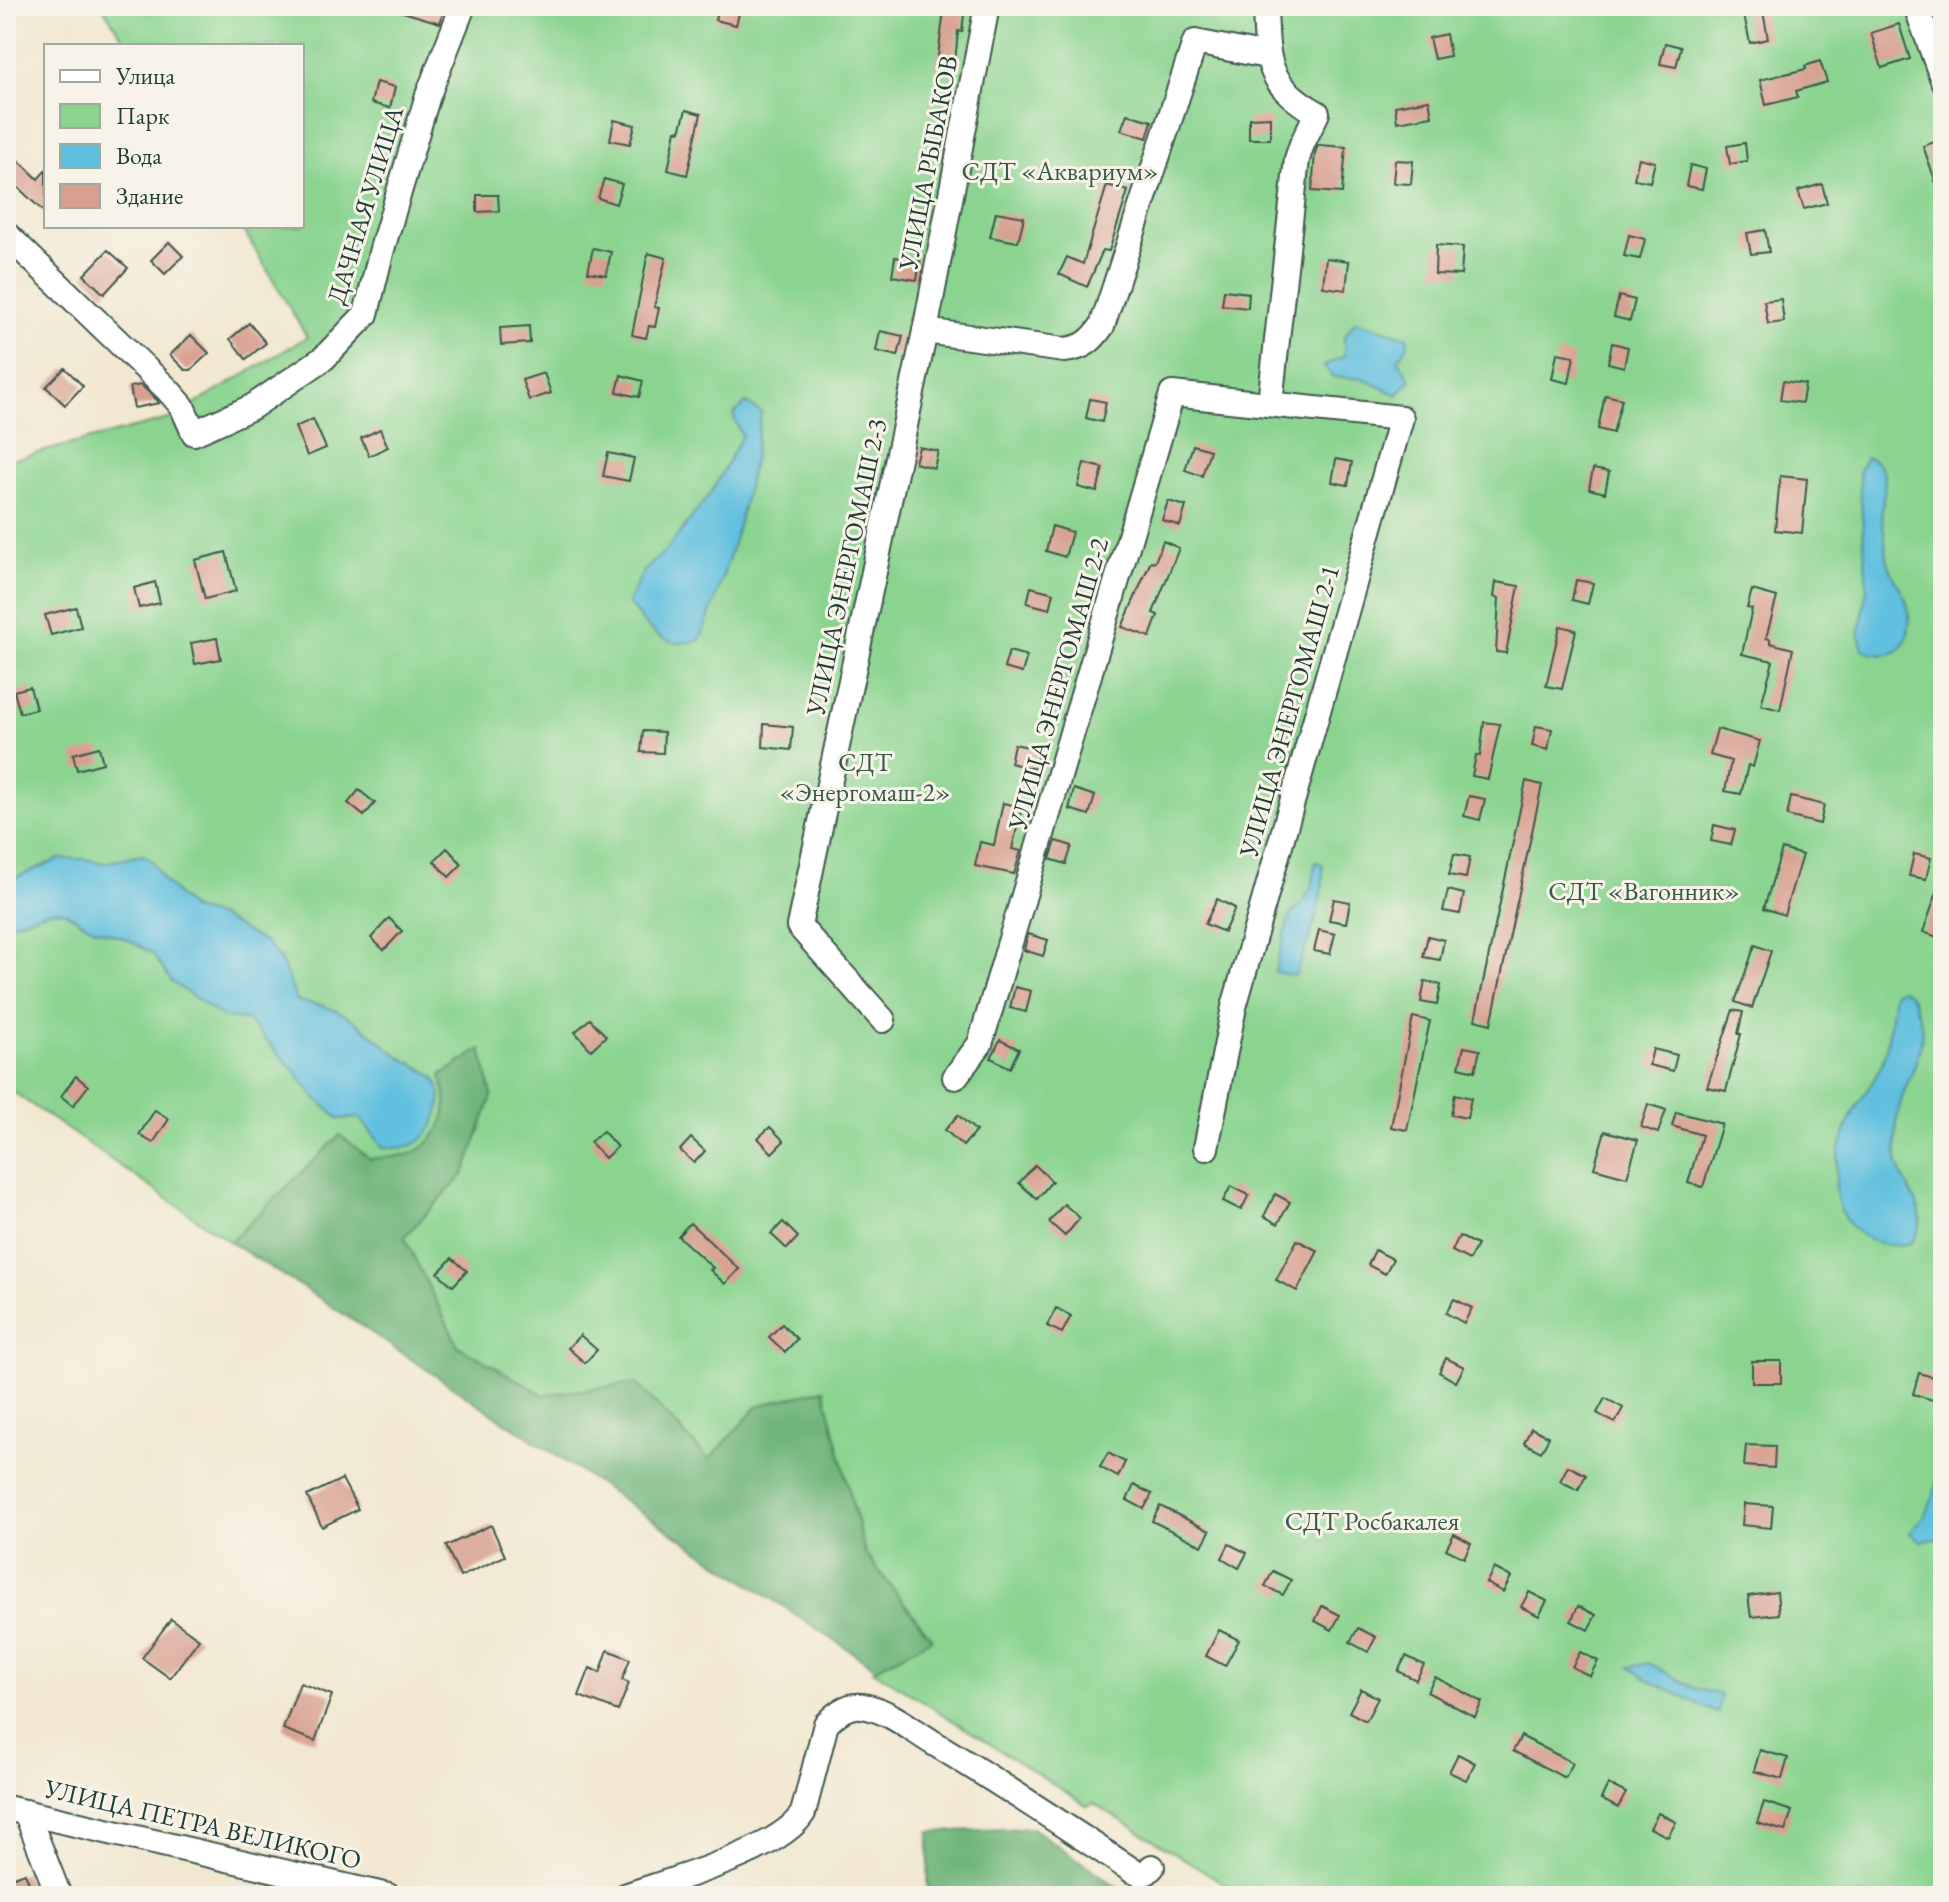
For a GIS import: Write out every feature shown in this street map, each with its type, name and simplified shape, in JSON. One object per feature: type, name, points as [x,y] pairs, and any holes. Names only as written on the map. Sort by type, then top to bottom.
[{"type":"street","name":"ДАЧНАЯ УЛИЦА","points":[[6,234],[168,390],[182,406],[194,433],[252,407],[324,358],[366,314],[428,95],[463,6]]},
{"type":"street","name":"УЛИЦА РЫБАКОВ","points":[[925,331],[987,6]]},
{"type":"street","points":[[1265,6],[1267,56],[1275,77],[1289,94],[1317,113],[1297,159],[1270,403]]},
{"type":"street","points":[[1916,6],[1943,80]]},
{"type":"street","points":[[925,331],[1064,350],[1081,348],[1094,338],[1102,326],[1195,42],[1267,56]]},
{"type":"street","name":"УЛИЦА ЭНЕРГОМАШ 2-3","points":[[883,1020],[799,926],[925,331]]},
{"type":"street","name":"УЛИЦА ЭНЕРГОМАШ 2-2","points":[[955,1077],[980,1044],[1172,394],[1270,403]]},
{"type":"street","name":"УЛИЦА ЭНЕРГОМАШ 2-1","points":[[1206,1148],[1234,1007],[1401,418],[1270,403]]},
{"type":"street","points":[[625,1896],[742,1854],[784,1834],[803,1813],[826,1724],[849,1707],[862,1706],[882,1712],[988,1776],[1133,1871],[1140,1874],[1152,1867]]},
{"type":"street","points":[[16,1810],[59,1896]]},
{"type":"street","name":"УЛИЦА ПЕТРА ВЕЛИКОГО","points":[[16,1810],[359,1892],[388,1896]]},
{"type":"green space","points":[[102,6],[1943,6],[1943,1896],[1245,1896],[1093,1803],[1088,1806],[873,1670],[932,1638],[865,1553],[824,1389],[758,1406],[709,1460],[636,1383],[544,1395],[458,1346],[404,1237],[464,1174],[492,1096],[481,1049],[441,1075],[446,1096],[444,1116],[436,1133],[420,1149],[403,1156],[370,1159],[340,1136],[230,1242],[6,1087],[6,925],[61,910],[93,928],[127,939],[153,954],[172,982],[225,1018],[247,1019],[314,1096],[340,1119],[360,1118],[435,1078],[389,1050],[347,1016],[324,1006],[297,1001],[288,983],[220,917],[192,910],[165,882],[152,861],[143,855],[104,863],[59,859],[6,882],[6,461],[172,418],[307,337],[242,228],[304,228],[304,44],[127,44]]},
{"type":"green space","points":[[481,1049],[492,1096],[464,1174],[404,1237],[458,1346],[544,1395],[636,1383],[709,1460],[758,1406],[824,1389],[865,1553],[932,1639],[876,1668],[230,1242],[340,1135],[370,1159],[403,1156],[420,1149],[436,1133],[444,1116],[446,1097],[441,1076]]},
{"type":"green space","points":[[1032,1828],[1131,1896],[928,1896],[929,1832]]},
{"type":"water","points":[[1355,321],[1408,337],[1407,347],[1398,360],[1411,380],[1397,395],[1364,379],[1333,377],[1324,366],[1344,356],[1344,338]]},
{"type":"water","points":[[746,403],[761,412],[738,528],[700,640],[676,643],[650,629],[628,603],[643,572],[668,548],[711,493],[742,436],[733,415]]},
{"type":"water","points":[[1866,457],[1883,471],[1882,517],[1887,559],[1909,612],[1909,629],[1903,644],[1899,650],[1885,654],[1873,654],[1863,649],[1859,636],[1867,588],[1859,470]]},
{"type":"water","points":[[143,855],[152,861],[165,882],[192,910],[220,917],[267,944],[281,961],[297,1001],[327,1007],[345,1015],[436,1080],[440,1107],[433,1125],[421,1140],[406,1147],[383,1147],[360,1118],[339,1119],[314,1096],[247,1020],[225,1018],[172,982],[152,953],[127,939],[93,928],[61,910],[6,925],[6,882],[59,859],[104,863]]},
{"type":"water","points":[[1315,862],[1323,864],[1323,878],[1315,921],[1305,949],[1295,976],[1275,972],[1290,915],[1301,905],[1313,884]]},
{"type":"water","points":[[1902,989],[1909,994],[1916,1008],[1922,1037],[1900,1105],[1896,1153],[1920,1213],[1920,1222],[1911,1243],[1890,1245],[1865,1237],[1847,1222],[1836,1193],[1836,1176],[1847,1127],[1884,1057],[1894,993]]},
{"type":"water","points":[[1943,1459],[1943,1531],[1937,1539],[1921,1541],[1910,1533],[1932,1500],[1940,1460]]},
{"type":"water","points":[[1649,1663],[1694,1688],[1721,1695],[1717,1713],[1648,1680],[1630,1667]]},
{"type":"building","points":[[396,6],[445,6],[440,23],[396,10]]},
{"type":"building","points":[[718,6],[741,6],[736,25],[715,20]]},
{"type":"building","points":[[944,11],[964,14],[962,32],[958,31],[954,73],[936,71]]},
{"type":"building","points":[[1763,11],[1768,39],[1750,43],[1744,15]]},
{"type":"building","points":[[1899,24],[1910,59],[1882,68],[1871,33]]},
{"type":"building","points":[[1446,34],[1450,56],[1434,59],[1429,38]]},
{"type":"building","points":[[1665,43],[1681,47],[1676,67],[1660,64]]},
{"type":"building","points":[[1820,61],[1827,82],[1796,91],[1798,97],[1766,105],[1760,80],[1806,69],[1805,66]]},
{"type":"building","points":[[376,82],[395,87],[390,108],[371,103]]},
{"type":"building","points":[[1429,100],[1432,116],[1397,122],[1395,106]]},
{"type":"building","points":[[686,110],[701,114],[687,175],[668,170],[676,130],[680,131]]},
{"type":"building","points":[[1127,114],[1152,121],[1147,138],[1121,130]]},
{"type":"building","points":[[1270,117],[1270,139],[1249,139],[1249,118]]},
{"type":"building","points":[[614,120],[635,125],[630,144],[610,140]]},
{"type":"building","points":[[1943,139],[1943,197],[1941,197],[1923,146]]},
{"type":"building","points":[[1745,143],[1747,161],[1730,164],[1727,146]]},
{"type":"building","points":[[1318,145],[1346,147],[1342,193],[1312,191]]},
{"type":"building","points":[[6,148],[38,179],[44,172],[44,212],[6,176]]},
{"type":"building","points":[[1639,158],[1655,162],[1650,182],[1634,179]]},
{"type":"building","points":[[1395,160],[1413,161],[1411,184],[1393,183]]},
{"type":"building","points":[[1690,165],[1706,169],[1702,189],[1686,186]]},
{"type":"building","points":[[604,179],[622,184],[616,204],[598,198]]},
{"type":"building","points":[[1822,184],[1827,203],[1804,209],[1798,191]]},
{"type":"building","points":[[1107,185],[1128,191],[1109,251],[1103,250],[1087,287],[1059,274],[1067,257],[1083,264]]},
{"type":"building","points":[[477,195],[498,195],[499,211],[477,212]]},
{"type":"building","points":[[996,212],[1024,217],[1018,242],[990,237]]},
{"type":"building","points":[[1765,230],[1769,252],[1751,254],[1747,233]]},
{"type":"building","points":[[1629,235],[1645,239],[1640,259],[1624,256]]},
{"type":"building","points":[[169,242],[183,256],[165,274],[151,260]]},
{"type":"building","points":[[1436,245],[1463,247],[1461,275],[1435,274]]},
{"type":"building","points":[[593,248],[611,252],[606,275],[588,272]]},
{"type":"building","points":[[108,250],[128,268],[104,294],[84,275]]},
{"type":"building","points":[[648,253],[666,258],[654,307],[659,308],[655,327],[649,326],[646,338],[632,335]]},
{"type":"building","points":[[895,257],[920,261],[917,280],[892,276]]},
{"type":"building","points":[[1326,258],[1349,261],[1346,290],[1323,287]]},
{"type":"building","points":[[1224,290],[1249,293],[1248,308],[1222,305]]},
{"type":"building","points":[[1619,296],[1635,300],[1630,321],[1614,317]]},
{"type":"building","points":[[1781,299],[1784,322],[1768,324],[1764,301]]},
{"type":"building","points":[[249,323],[266,343],[246,359],[230,339]]},
{"type":"building","points":[[529,326],[530,343],[501,345],[500,328]]},
{"type":"building","points":[[880,331],[903,336],[898,356],[876,351]]},
{"type":"building","points":[[191,335],[209,353],[191,370],[185,370],[170,355]]},
{"type":"building","points":[[1612,343],[1628,347],[1624,367],[1608,363]]},
{"type":"building","points":[[1557,353],[1574,356],[1569,383],[1552,379]]},
{"type":"building","points":[[65,368],[83,386],[65,405],[46,387]]},
{"type":"building","points":[[544,373],[551,393],[529,400],[522,380]]},
{"type":"building","points":[[621,375],[643,381],[639,397],[617,392]]},
{"type":"building","points":[[1783,381],[1805,384],[1802,403],[1780,400]]},
{"type":"building","points":[[141,385],[159,403],[134,408],[130,387]]},
{"type":"building","points":[[1605,395],[1622,399],[1613,433],[1598,429]]},
{"type":"building","points":[[1090,399],[1106,402],[1102,422],[1086,418]]},
{"type":"building","points":[[313,419],[326,448],[307,456],[295,427]]},
{"type":"building","points":[[380,429],[388,447],[369,456],[361,438]]},
{"type":"building","points":[[1193,445],[1210,450],[1202,476],[1185,470]]},
{"type":"building","points":[[919,447],[938,451],[934,468],[915,463]]},
{"type":"building","points":[[608,453],[634,458],[629,481],[603,476]]},
{"type":"building","points":[[1336,459],[1352,462],[1348,485],[1332,482]]},
{"type":"building","points":[[1084,463],[1103,468],[1097,492],[1078,487]]},
{"type":"building","points":[[1593,469],[1609,472],[1605,493],[1589,489]]},
{"type":"building","points":[[1780,476],[1807,479],[1802,533],[1775,530]]},
{"type":"building","points":[[1168,501],[1186,506],[1180,526],[1162,520]]},
{"type":"building","points":[[1052,526],[1072,532],[1065,557],[1046,551]]},
{"type":"building","points":[[1163,541],[1179,548],[1153,613],[1158,615],[1150,637],[1122,627]]},
{"type":"building","points":[[226,552],[236,591],[205,599],[195,560]]},
{"type":"building","points":[[1576,580],[1593,583],[1588,604],[1572,600]]},
{"type":"building","points":[[155,582],[160,603],[139,608],[134,588]]},
{"type":"building","points":[[1496,582],[1519,586],[1506,653],[1496,652],[1499,598],[1494,597]]},
{"type":"building","points":[[1031,587],[1054,593],[1050,609],[1027,603]]},
{"type":"building","points":[[1752,590],[1777,597],[1766,638],[1770,639],[1770,643],[1793,649],[1780,710],[1761,705],[1773,661],[1742,654],[1752,609],[1747,608]]},
{"type":"building","points":[[76,607],[81,627],[51,635],[45,615]]},
{"type":"building","points":[[1560,626],[1576,630],[1562,689],[1546,686]]},
{"type":"building","points":[[217,638],[221,659],[195,664],[191,643]]},
{"type":"building","points":[[1009,651],[1027,656],[1022,673],[1004,668]]},
{"type":"building","points":[[30,687],[36,709],[20,713],[14,691]]},
{"type":"building","points":[[1484,722],[1500,724],[1488,779],[1472,776],[1476,755],[1480,756]]},
{"type":"building","points":[[764,724],[793,727],[791,750],[763,747]]},
{"type":"building","points":[[1536,726],[1552,729],[1548,750],[1532,746]]},
{"type":"building","points":[[1717,729],[1760,741],[1753,767],[1748,765],[1741,794],[1725,791],[1731,761],[1710,755]]},
{"type":"building","points":[[643,731],[664,732],[663,753],[641,752]]},
{"type":"building","points":[[1014,744],[1039,749],[1035,769],[1010,763]]},
{"type":"building","points":[[99,747],[103,763],[77,770],[73,754]]},
{"type":"building","points":[[1526,781],[1542,785],[1491,1024],[1475,1020]]},
{"type":"building","points":[[1074,789],[1095,796],[1089,815],[1069,809]]},
{"type":"building","points":[[359,790],[375,803],[364,816],[348,803]]},
{"type":"building","points":[[1469,796],[1485,799],[1480,820],[1464,816]]},
{"type":"building","points":[[1791,797],[1824,805],[1820,824],[1787,816]]},
{"type":"building","points":[[1003,803],[1022,807],[1012,849],[1021,851],[1014,874],[975,866],[980,842],[994,845]]},
{"type":"building","points":[[1714,825],[1735,830],[1731,845],[1711,841]]},
{"type":"building","points":[[1056,841],[1072,846],[1066,864],[1050,859]]},
{"type":"building","points":[[447,848],[462,864],[449,877],[434,861]]},
{"type":"building","points":[[1782,849],[1802,855],[1784,915],[1764,908]]},
{"type":"building","points":[[1454,854],[1470,857],[1466,878],[1449,875]]},
{"type":"building","points":[[1914,854],[1931,858],[1926,879],[1909,876]]},
{"type":"building","points":[[1943,881],[1943,939],[1923,932]]},
{"type":"building","points":[[1448,890],[1464,894],[1460,914],[1443,911]]},
{"type":"building","points":[[1217,899],[1235,908],[1224,932],[1205,924]]},
{"type":"building","points":[[1334,899],[1350,902],[1346,923],[1329,920]]},
{"type":"building","points":[[389,918],[402,931],[384,950],[371,938]]},
{"type":"building","points":[[1319,930],[1335,934],[1330,954],[1314,951]]},
{"type":"building","points":[[1028,934],[1048,940],[1043,956],[1024,950]]},
{"type":"building","points":[[1428,936],[1444,940],[1440,960],[1423,957]]},
{"type":"building","points":[[1755,945],[1771,951],[1752,1008],[1735,1002]]},
{"type":"building","points":[[1425,981],[1441,985],[1437,1005],[1421,1002]]},
{"type":"building","points":[[1015,987],[1031,991],[1026,1012],[1010,1008]]},
{"type":"building","points":[[1733,1010],[1743,1012],[1738,1034],[1741,1034],[1726,1091],[1707,1087]]},
{"type":"building","points":[[1413,1017],[1430,1021],[1407,1130],[1391,1127]]},
{"type":"building","points":[[590,1019],[606,1036],[591,1050],[575,1032]]},
{"type":"building","points":[[1000,1040],[1019,1049],[1010,1068],[991,1058]]},
{"type":"building","points":[[1464,1047],[1480,1050],[1475,1071],[1459,1067]]},
{"type":"building","points":[[1653,1049],[1677,1055],[1673,1071],[1649,1065]]},
{"type":"building","points":[[76,1076],[88,1086],[73,1106],[61,1096]]},
{"type":"building","points":[[1455,1094],[1471,1098],[1467,1118],[1451,1115]]},
{"type":"building","points":[[1648,1104],[1666,1110],[1658,1133],[1641,1127]]},
{"type":"building","points":[[155,1110],[169,1119],[153,1143],[139,1135]]},
{"type":"building","points":[[1676,1112],[1722,1124],[1703,1187],[1688,1183],[1702,1135],[1672,1126]]},
{"type":"building","points":[[958,1115],[976,1131],[963,1146],[945,1130]]},
{"type":"building","points":[[770,1127],[784,1141],[772,1153],[758,1138]]},
{"type":"building","points":[[603,1131],[617,1147],[605,1158],[590,1142]]},
{"type":"building","points":[[1605,1131],[1638,1140],[1627,1177],[1594,1168]]},
{"type":"building","points":[[691,1138],[705,1151],[694,1163],[680,1150]]},
{"type":"building","points":[[1035,1165],[1052,1181],[1037,1199],[1019,1183]]},
{"type":"building","points":[[1231,1186],[1249,1195],[1241,1210],[1223,1201]]},
{"type":"building","points":[[1275,1194],[1290,1202],[1278,1224],[1264,1216]]},
{"type":"building","points":[[1064,1204],[1080,1218],[1065,1236],[1049,1222]]},
{"type":"building","points":[[783,1222],[798,1237],[787,1249],[771,1234]]},
{"type":"building","points":[[690,1223],[739,1269],[725,1284],[710,1270],[713,1268],[678,1236]]},
{"type":"building","points":[[1459,1236],[1477,1245],[1469,1260],[1452,1251]]},
{"type":"building","points":[[1297,1240],[1318,1251],[1297,1291],[1276,1280]]},
{"type":"building","points":[[1375,1250],[1393,1259],[1385,1274],[1368,1265]]},
{"type":"building","points":[[452,1258],[467,1271],[453,1286],[438,1273]]},
{"type":"building","points":[[1454,1299],[1472,1308],[1464,1323],[1446,1313]]},
{"type":"building","points":[[1056,1308],[1071,1316],[1062,1333],[1047,1326]]},
{"type":"building","points":[[782,1324],[797,1339],[785,1352],[769,1337]]},
{"type":"building","points":[[580,1335],[597,1350],[585,1363],[568,1348]]},
{"type":"building","points":[[1446,1358],[1464,1367],[1456,1382],[1439,1372]]},
{"type":"building","points":[[1752,1361],[1781,1361],[1781,1383],[1752,1383]]},
{"type":"building","points":[[1919,1373],[1943,1380],[1943,1403],[1913,1394]]},
{"type":"building","points":[[1605,1398],[1623,1408],[1615,1423],[1597,1413]]},
{"type":"building","points":[[1531,1428],[1549,1437],[1541,1452],[1524,1443]]},
{"type":"building","points":[[1746,1445],[1775,1446],[1774,1468],[1744,1466]]},
{"type":"building","points":[[1108,1453],[1125,1462],[1118,1477],[1100,1467]]},
{"type":"building","points":[[1568,1466],[1586,1475],[1578,1490],[1560,1481]]},
{"type":"building","points":[[342,1479],[358,1509],[322,1527],[307,1496]]},
{"type":"building","points":[[1134,1485],[1152,1494],[1144,1509],[1127,1500]]},
{"type":"building","points":[[1744,1504],[1773,1506],[1771,1528],[1742,1525]]},
{"type":"building","points":[[1160,1506],[1210,1531],[1202,1546],[1152,1521]]},
{"type":"building","points":[[491,1525],[505,1556],[460,1577],[446,1546]]},
{"type":"building","points":[[1454,1534],[1471,1543],[1464,1558],[1446,1549]]},
{"type":"building","points":[[1229,1544],[1247,1553],[1239,1568],[1222,1558]]},
{"type":"building","points":[[1494,1568],[1511,1577],[1503,1592],[1486,1583]]},
{"type":"building","points":[[1273,1571],[1291,1580],[1283,1595],[1265,1586]]},
{"type":"building","points":[[1529,1592],[1547,1601],[1539,1616],[1521,1607]]},
{"type":"building","points":[[1777,1592],[1779,1614],[1751,1617],[1748,1596]]},
{"type":"building","points":[[1322,1606],[1340,1615],[1332,1630],[1315,1621]]},
{"type":"building","points":[[1578,1606],[1596,1615],[1588,1630],[1571,1621]]},
{"type":"building","points":[[171,1619],[199,1639],[170,1678],[142,1658]]},
{"type":"building","points":[[1358,1628],[1376,1637],[1368,1652],[1350,1642]]},
{"type":"building","points":[[1219,1630],[1239,1640],[1225,1666],[1206,1656]]},
{"type":"building","points":[[608,1650],[630,1659],[622,1680],[629,1683],[618,1711],[579,1696],[590,1668],[600,1673]]},
{"type":"building","points":[[1580,1652],[1598,1661],[1590,1676],[1572,1667]]},
{"type":"building","points":[[1406,1656],[1424,1665],[1416,1680],[1398,1671]]},
{"type":"building","points":[[1435,1677],[1482,1702],[1475,1717],[1427,1692]]},
{"type":"building","points":[[300,1683],[332,1695],[315,1741],[283,1729]]},
{"type":"building","points":[[1361,1689],[1378,1698],[1366,1721],[1349,1712]]},
{"type":"building","points":[[1521,1736],[1573,1763],[1565,1778],[1513,1751]]},
{"type":"building","points":[[1760,1750],[1788,1758],[1782,1779],[1754,1771]]},
{"type":"building","points":[[1458,1754],[1475,1763],[1466,1780],[1449,1772]]},
{"type":"building","points":[[1608,1784],[1626,1793],[1618,1808],[1601,1799]]},
{"type":"building","points":[[1764,1802],[1792,1811],[1785,1831],[1757,1823]]},
{"type":"building","points":[[1658,1813],[1676,1822],[1668,1837],[1650,1828]]},
{"type":"building","points":[[25,1873],[34,1896],[6,1896],[6,1880]]},
{"type":"park label","name":"СДТ «Аквариум»","points":[[1060,171]]},
{"type":"park label","name":"СДТ «Энергомаш-2»","points":[[865,777]]},
{"type":"park label","name":"СДТ «Вагонник»","points":[[1644,891]]},
{"type":"park label","name":"СДТ Росбакалея","points":[[1372,1521]]}]
